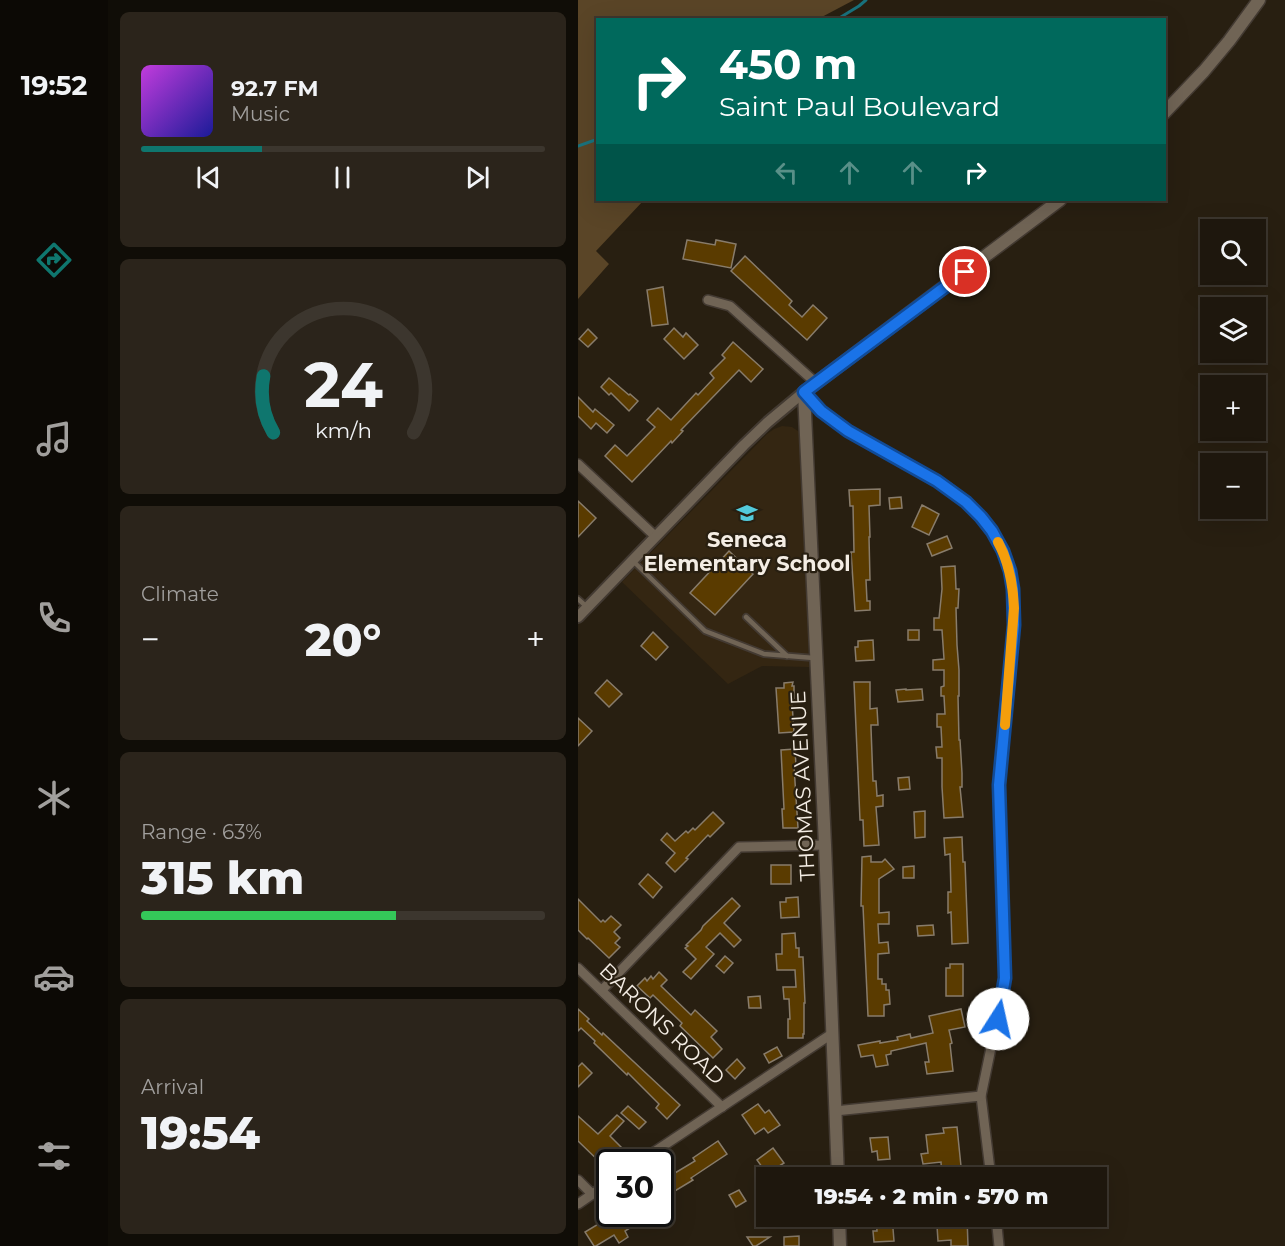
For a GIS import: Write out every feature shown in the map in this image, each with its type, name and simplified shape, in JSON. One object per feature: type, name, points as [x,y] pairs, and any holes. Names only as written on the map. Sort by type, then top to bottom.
[{"type":"main road","points":[[1166,110],[1229,41],[1255,1]]},
{"type":"main road","points":[[804,392],[1059,201]]},
{"type":"main road","name":"THOMAS AVENUE","points":[[804,392],[838,1167]]},
{"type":"main road","points":[[839,1227],[840,1246]]},
{"type":"street","points":[[708,300],[730,306],[816,383]]},
{"type":"street","points":[[578,617],[744,445],[804,392],[821,411],[848,431],[937,481],[966,502],[992,531],[1003,551],[1010,571],[1014,625],[999,785],[1005,978],[981,1096],[990,1167]]},
{"type":"street","points":[[578,464],[655,536]]},
{"type":"street","points":[[602,990],[739,848],[825,845]]},
{"type":"street","name":"BARONS ROAD","points":[[578,968],[722,1107]]},
{"type":"street","points":[[659,1149],[833,1033]]},
{"type":"street","points":[[835,1111],[981,1096]]},
{"type":"street","points":[[578,1180],[592,1194]]},
{"type":"street","points":[[578,1204],[596,1191]]},
{"type":"street","points":[[997,1227],[999,1246]]},
{"type":"lane","points":[[632,560],[705,631],[764,654],[816,658]]},
{"type":"lane","points":[[578,599],[587,607]]},
{"type":"lane","points":[[746,616],[787,656]]},
{"type":"shaded area","points":[[578,0],[854,0],[820,18],[596,18],[596,201],[643,201],[596,251],[609,264],[578,299]]},
{"type":"shaded area","name":"Seneca Elementary School","points":[[782,426],[792,427],[798,431],[803,444],[809,667],[762,666],[728,684],[622,582],[767,434]]},
{"type":"building","points":[[687,240],[715,245],[716,240],[736,244],[731,268],[683,259]]},
{"type":"building","points":[[745,256],[792,301],[789,305],[802,317],[813,305],[827,318],[807,340],[731,271]]},
{"type":"building","points":[[663,287],[668,324],[652,326],[647,290]]},
{"type":"building","points":[[674,328],[683,337],[686,333],[698,345],[684,359],[664,339]]},
{"type":"building","points":[[588,329],[597,338],[588,347],[579,339]]},
{"type":"building","points":[[733,342],[763,369],[751,382],[739,370],[681,430],[683,431],[672,443],[671,441],[632,482],[605,456],[615,445],[627,456],[655,427],[647,420],[658,408],[671,420],[696,393],[698,395],[714,378],[710,373],[725,358],[722,355]]},
{"type":"building","points":[[609,378],[638,401],[629,411],[611,393],[609,395],[601,387]]},
{"type":"building","points":[[578,397],[593,412],[595,409],[614,425],[607,433],[596,423],[591,429],[578,416]]},
{"type":"building","points":[[880,489],[880,505],[869,506],[870,580],[866,580],[870,610],[855,611],[851,552],[854,552],[853,506],[850,506],[849,490]]},
{"type":"building","points":[[901,497],[902,508],[890,509],[889,498]]},
{"type":"building","points":[[578,501],[596,518],[578,537]]},
{"type":"building","points":[[922,505],[939,514],[929,535],[912,527]]},
{"type":"building","points":[[947,536],[952,548],[932,556],[927,544]]},
{"type":"building","name":"Seneca Elementary School","points":[[729,551],[753,574],[715,615],[690,593]]},
{"type":"building","points":[[955,566],[956,589],[959,589],[958,608],[956,608],[962,773],[962,787],[960,787],[963,817],[944,818],[942,758],[937,758],[936,747],[942,747],[941,727],[937,727],[937,714],[945,714],[944,696],[941,696],[941,687],[944,686],[944,670],[933,670],[933,660],[944,659],[942,630],[934,630],[934,618],[939,618],[942,589],[941,567]]},
{"type":"building","points":[[908,630],[919,630],[919,640],[908,640]]},
{"type":"building","points":[[653,632],[668,647],[656,660],[641,646]]},
{"type":"building","points":[[873,640],[874,660],[856,661],[855,647],[858,647],[858,641]]},
{"type":"building","points":[[607,680],[622,694],[609,707],[595,693]]},
{"type":"building","points":[[793,682],[794,732],[779,733],[776,688],[784,688],[784,683]]},
{"type":"building","points":[[854,682],[870,682],[870,709],[877,708],[878,725],[871,725],[871,728],[873,781],[876,781],[877,796],[883,795],[883,806],[876,807],[879,845],[864,846],[863,820],[860,820]]},
{"type":"building","points":[[922,689],[923,700],[898,702],[896,690]]},
{"type":"building","points":[[578,718],[592,731],[578,746]]},
{"type":"building","points":[[795,749],[798,828],[783,828],[781,750]]},
{"type":"building","points":[[909,777],[910,789],[899,790],[898,778]]},
{"type":"building","points":[[925,811],[925,837],[915,838],[914,812]]},
{"type":"building","points":[[713,812],[724,823],[710,837],[708,835],[675,872],[666,863],[675,853],[661,840],[667,833],[675,841],[686,831],[688,833],[693,828],[695,830]]},
{"type":"building","points":[[962,837],[968,943],[952,944],[951,912],[948,913],[948,892],[951,892],[950,854],[945,855],[944,838]]},
{"type":"building","points":[[871,856],[871,862],[882,862],[885,859],[894,869],[879,879],[879,913],[889,912],[889,924],[878,924],[879,943],[888,942],[889,953],[878,954],[878,979],[882,979],[882,984],[886,984],[886,990],[889,990],[890,1004],[884,1005],[884,1016],[868,1016],[863,906],[861,906],[862,857]]},
{"type":"building","points":[[771,865],[791,865],[791,884],[771,884]]},
{"type":"building","points":[[914,866],[914,878],[903,878],[903,867]]},
{"type":"building","points":[[648,874],[662,887],[653,898],[639,884]]},
{"type":"building","points":[[798,897],[799,917],[781,918],[780,902],[786,902],[786,898]]},
{"type":"building","points":[[732,898],[740,906],[724,923],[741,940],[734,947],[720,933],[706,947],[714,954],[691,979],[683,972],[696,959],[685,948],[688,946],[686,945]]},
{"type":"building","points":[[578,899],[601,922],[603,920],[605,922],[611,916],[621,925],[614,932],[620,938],[615,943],[620,947],[609,958],[578,930]]},
{"type":"building","points":[[933,925],[934,935],[918,936],[917,926]]},
{"type":"building","points":[[795,933],[799,957],[803,957],[805,1003],[803,1038],[788,1038],[789,999],[784,999],[783,987],[796,987],[795,970],[777,970],[776,954],[782,954],[782,934]]},
{"type":"building","points":[[725,956],[733,963],[724,973],[716,966]]},
{"type":"building","points":[[950,964],[963,964],[963,996],[946,996],[946,968],[950,968]]},
{"type":"building","points":[[659,972],[667,980],[661,986],[691,1015],[695,1010],[717,1031],[711,1037],[722,1049],[713,1058],[680,1026],[682,1023],[653,995],[650,998],[637,986],[645,978],[647,981],[651,976],[653,979]]},
{"type":"building","points":[[760,996],[761,1008],[749,1008],[748,997]]},
{"type":"building","points":[[578,1009],[589,1019],[587,1021],[602,1035],[603,1033],[680,1105],[667,1119],[656,1108],[659,1104],[628,1073],[627,1075],[581,1028],[578,1031]]},
{"type":"building","points":[[961,1009],[965,1027],[949,1030],[953,1071],[927,1074],[925,1062],[929,1062],[926,1043],[891,1051],[891,1054],[886,1055],[888,1065],[876,1067],[873,1055],[861,1057],[858,1045],[898,1040],[897,1037],[910,1034],[911,1038],[933,1033],[929,1016]]},
{"type":"building","points":[[777,1047],[782,1056],[769,1063],[764,1054]]},
{"type":"building","points":[[737,1059],[745,1068],[735,1079],[726,1070]]},
{"type":"building","points":[[582,1063],[592,1073],[578,1087],[578,1067]]},
{"type":"building","points":[[758,1104],[765,1113],[769,1110],[780,1125],[768,1133],[764,1128],[755,1134],[742,1115]]},
{"type":"building","points":[[628,1106],[646,1122],[639,1129],[621,1113]]},
{"type":"building","points":[[617,1115],[624,1121],[610,1136],[623,1149],[596,1149],[596,1158],[578,1141],[578,1116],[598,1134]]},
{"type":"building","points":[[957,1127],[961,1167],[941,1167],[941,1162],[923,1164],[921,1154],[928,1153],[926,1135],[944,1133],[943,1128]]},
{"type":"building","points":[[888,1137],[890,1159],[878,1160],[877,1151],[872,1152],[870,1138]]},
{"type":"building","points":[[718,1141],[727,1154],[674,1192],[674,1174],[695,1161],[693,1158]]},
{"type":"building","points":[[773,1148],[784,1163],[778,1167],[762,1167],[757,1160]]},
{"type":"building","points":[[739,1190],[746,1201],[736,1207],[729,1195]]},
{"type":"building","points":[[596,1225],[631,1227],[625,1231],[628,1237],[619,1243],[614,1235],[596,1246],[585,1232]]},
{"type":"building","points":[[877,1227],[893,1227],[894,1241],[874,1242],[873,1231],[877,1231]]},
{"type":"building","points":[[937,1227],[967,1227],[968,1246],[951,1246],[951,1240],[938,1241]]},
{"type":"building","points":[[799,1236],[799,1246],[784,1246],[784,1237]]},
{"type":"building","points":[[747,1237],[770,1237],[753,1246]]},
{"type":"waterway","points":[[839,18],[866,0]]},
{"type":"waterway","points":[[578,146],[596,140]]},
{"type":"slow traffic","points":[[998,542],[1010,571],[1014,608],[1005,725]]},
{"type":"place","name":"Seneca Elementary School","points":[[747,513]]},
{"type":"route","points":[[965,272],[804,392],[834,422],[952,490],[966,502],[992,531],[1003,551],[1010,571],[1014,625],[999,785],[1005,978],[998,1019]]}]
